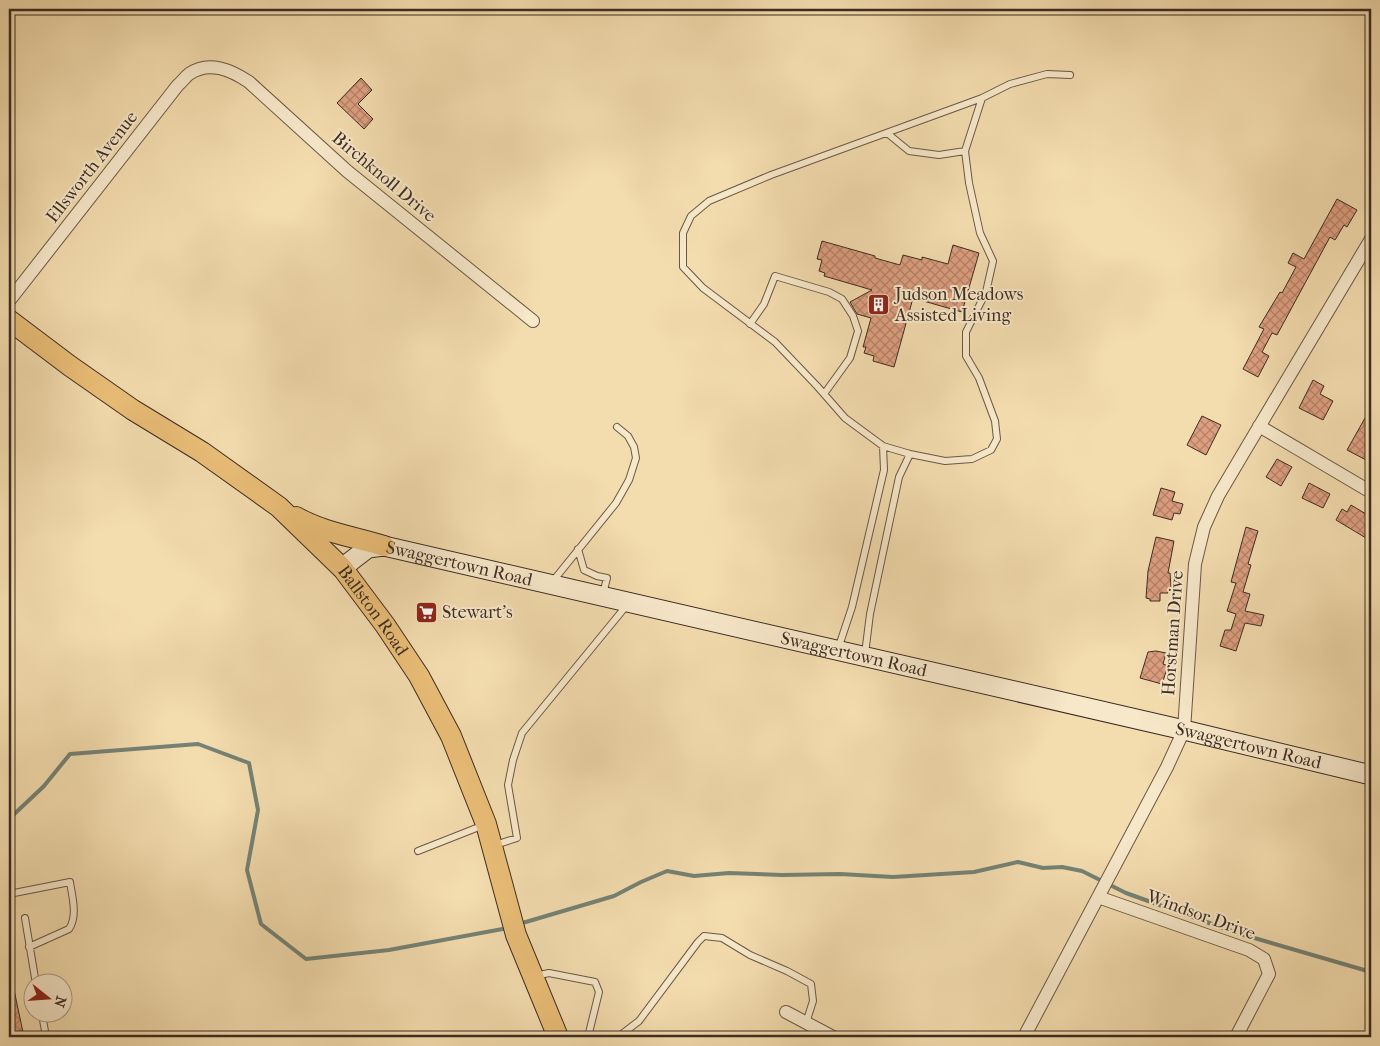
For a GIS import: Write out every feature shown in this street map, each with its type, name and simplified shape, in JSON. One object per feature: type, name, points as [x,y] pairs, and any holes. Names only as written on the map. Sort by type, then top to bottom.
[{"type":"main road","name":"Ballston Road","points":[[9,320],[133,410],[202,452],[279,507],[343,569],[385,625],[419,676],[451,736],[486,824],[514,926],[532,976],[558,1037]]},
{"type":"main road","points":[[279,507],[304,522],[384,546]]},
{"type":"street","name":"Ellsworth Avenue","points":[[9,301],[178,86],[190,73],[210,66]]},
{"type":"street","name":"Birchknoll Drive","points":[[210,66],[233,72],[249,82],[347,171],[533,321]]},
{"type":"street","name":"Horstman Drive","points":[[1024,1037],[1184,730],[1195,564],[1204,527],[1218,496],[1371,238]]},
{"type":"street","points":[[1259,426],[1371,492]]},
{"type":"street","name":"Swaggertown Road","points":[[343,569],[368,548],[384,546],[1184,730],[1371,776]]},
{"type":"street","name":"Windsor Drive","points":[[1098,897],[1249,950],[1264,959],[1269,974],[1236,1037]]},
{"type":"street","points":[[786,1012],[833,1037]]},
{"type":"lane","points":[[982,98],[965,151],[969,184],[980,233],[993,261],[986,292],[966,332],[966,356],[979,378],[995,421],[997,439],[992,450],[972,459],[945,461],[883,446],[845,418],[775,342],[703,288],[683,267],[682,233],[691,216],[709,201],[771,175],[982,98],[1010,84],[1047,74],[1070,75]]},
{"type":"lane","points":[[887,132],[909,150],[939,155],[965,151]]},
{"type":"lane","points":[[750,324],[764,304],[776,276],[829,292],[842,300],[853,316],[858,331],[850,358],[824,394]]},
{"type":"lane","points":[[551,584],[616,502],[629,480],[636,458],[634,447],[628,436],[617,426]]},
{"type":"lane","points":[[838,650],[852,606],[884,470],[883,446]]},
{"type":"lane","points":[[865,656],[870,614],[899,477],[910,454]]},
{"type":"lane","points":[[578,549],[584,570],[597,576],[608,578],[603,596]]},
{"type":"lane","points":[[492,846],[517,838],[508,785],[513,760],[522,733],[630,602]]},
{"type":"lane","points":[[418,851],[486,824]]},
{"type":"lane","points":[[9,894],[70,882],[74,913],[69,929],[29,947]]},
{"type":"lane","points":[[25,918],[34,974]]},
{"type":"lane","points":[[618,1037],[639,1021],[704,936],[722,938],[750,955],[811,984],[813,1001],[806,1023]]},
{"type":"lane","points":[[532,976],[549,973],[595,982],[598,992],[588,1037]]},
{"type":"lane","points":[[44,1024],[46,1037]]},
{"type":"building","points":[[361,78],[372,90],[358,104],[373,119],[364,129],[337,103]]},
{"type":"building","points":[[1337,199],[1357,210],[1347,227],[1344,225],[1335,240],[1330,237],[1277,335],[1272,333],[1262,352],[1269,356],[1258,377],[1243,369],[1264,329],[1259,327],[1280,292],[1282,293],[1296,267],[1288,263],[1293,253],[1304,259]]},
{"type":"building","name":"Judson Meadows Assisted Living","points":[[822,241],[900,265],[903,255],[922,260],[922,257],[948,264],[953,245],[979,253],[962,312],[913,298],[894,367],[873,361],[874,356],[864,353],[866,347],[863,347],[871,318],[857,314],[850,302],[872,290],[824,276],[825,273],[819,271],[822,260],[817,259]]},
{"type":"building","points":[[1313,380],[1324,386],[1320,394],[1333,401],[1323,420],[1299,408]]},
{"type":"building","points":[[1202,416],[1221,425],[1206,455],[1187,445]]},
{"type":"building","points":[[1365,418],[1371,421],[1371,455],[1368,461],[1347,450]]},
{"type":"building","points":[[1277,459],[1292,467],[1281,486],[1266,477]]},
{"type":"building","points":[[1309,483],[1330,494],[1323,508],[1302,498]]},
{"type":"building","points":[[1161,488],[1175,492],[1172,501],[1183,504],[1180,514],[1174,513],[1172,520],[1153,515]]},
{"type":"building","points":[[1351,505],[1371,517],[1371,541],[1336,520],[1342,509],[1347,512]]},
{"type":"building","points":[[1246,527],[1258,531],[1248,564],[1251,565],[1243,592],[1250,594],[1245,611],[1264,615],[1261,626],[1245,623],[1236,651],[1220,646],[1225,630],[1231,630],[1236,614],[1227,611],[1236,583],[1231,582]]},
{"type":"building","points":[[1156,537],[1174,541],[1168,573],[1170,573],[1171,587],[1168,589],[1168,593],[1160,593],[1160,601],[1150,601],[1150,599],[1146,598],[1148,571]]},
{"type":"building","points":[[1148,652],[1166,653],[1163,664],[1168,666],[1162,684],[1140,678]]},
{"type":"building","points":[[9,985],[13,985],[24,1037],[9,1037]]},
{"type":"waterway","points":[[9,819],[44,786],[70,754],[198,744],[249,763],[258,810],[247,870],[261,924],[306,959],[389,950],[508,928]]},
{"type":"waterway","points":[[519,924],[614,896],[667,871],[694,876],[729,873],[782,875],[840,874],[893,877],[974,872],[1018,862],[1043,868],[1062,867],[1082,871],[1126,893],[1237,933],[1371,972]]},
{"type":"place","name":"Judson Meadows Assisted Living","points":[[879,304]]},
{"type":"place","name":"Stewart's","points":[[426,612]]}]
